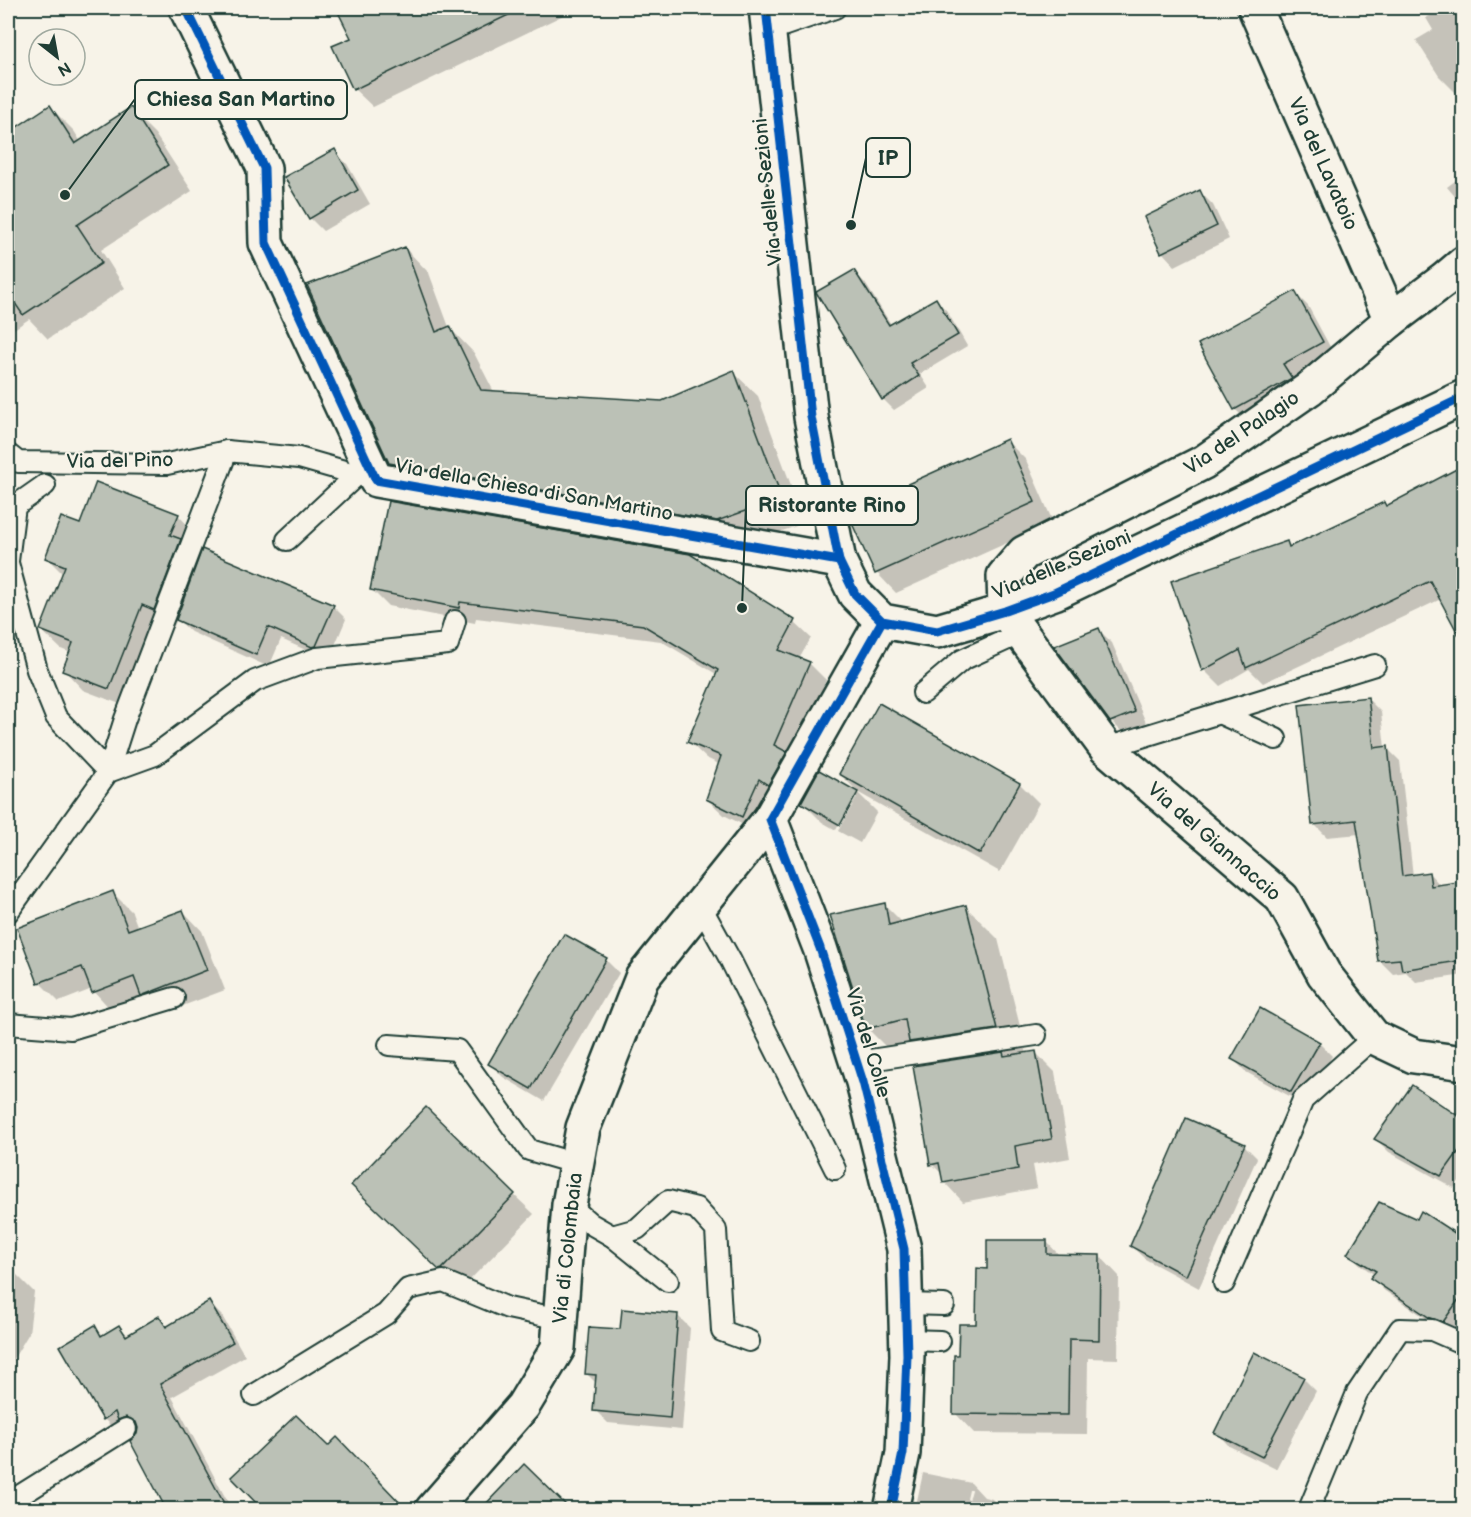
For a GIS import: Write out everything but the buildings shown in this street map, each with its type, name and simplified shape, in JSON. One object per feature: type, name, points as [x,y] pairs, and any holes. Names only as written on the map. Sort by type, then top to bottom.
[{"type":"street","name":"Via della Chiesa di San Martino","points":[[186,8],[264,168],[266,243],[366,478],[839,561]]},
{"type":"street","name":"Via del Lavatoio","points":[[1255,8],[1391,320]]},
{"type":"street","name":"Via delle Sezioni","points":[[767,19],[811,417],[839,561],[855,594],[882,621],[937,631],[1013,622],[1054,593],[1464,397]]},
{"type":"street","name":"Via del Palagio","points":[[1013,622],[1004,576],[1024,553],[1204,462],[1309,389],[1391,320],[1464,263]]},
{"type":"street","points":[[770,819],[882,621]]},
{"type":"street","name":"Via del Giannaccio","points":[[1013,622],[1106,748],[1282,898],[1324,974],[1374,1037],[1414,1056],[1464,1063]]},
{"type":"street","name":"Via di Colombaia","points":[[432,1509],[523,1406],[558,1348],[569,1205],[584,1128],[642,978],[770,819]]},
{"type":"street","name":"Via del Colle","points":[[770,819],[820,948],[857,1062],[904,1249],[907,1340],[903,1453],[891,1509]]},
{"type":"lane","points":[[767,19],[835,8]]},
{"type":"lane","name":"Via del Pino","points":[[8,454],[18,462],[166,464],[227,452],[299,458],[366,478]]},
{"type":"lane","points":[[10,904],[108,772],[125,719],[227,452]]},
{"type":"lane","points":[[287,540],[366,478]]},
{"type":"lane","points":[[45,485],[15,506],[8,562],[37,670],[56,717],[108,772]]},
{"type":"lane","points":[[108,772],[155,755],[255,681],[317,658],[448,644],[455,621]]},
{"type":"lane","points":[[923,693],[1013,622]]},
{"type":"lane","points":[[1106,748],[1375,665]]},
{"type":"lane","points":[[1219,713],[1276,739]]},
{"type":"lane","points":[[700,905],[731,961],[835,1168]]},
{"type":"lane","points":[[8,1024],[71,1029],[174,998]]},
{"type":"lane","points":[[857,1062],[1036,1035]]},
{"type":"lane","points":[[1224,1283],[1304,1100],[1374,1037]]},
{"type":"lane","points":[[389,1045],[457,1050],[529,1150],[577,1164]]},
{"type":"lane","points":[[612,1236],[637,1229],[668,1201],[696,1208],[716,1230],[722,1331],[748,1341]]},
{"type":"lane","points":[[569,1205],[668,1281]]},
{"type":"lane","points":[[254,1395],[386,1314],[408,1289],[443,1281],[508,1308],[560,1319]]},
{"type":"lane","points":[[906,1304],[944,1305]]},
{"type":"lane","points":[[1310,1507],[1357,1393],[1400,1329],[1432,1330],[1464,1344]]},
{"type":"lane","points":[[907,1340],[940,1341]]},
{"type":"lane","points":[[8,1503],[126,1429]]},
{"type":"cycle path","points":[[186,8],[264,168],[266,243],[376,480],[839,561]]},
{"type":"cycle path","points":[[766,8],[811,417],[839,561],[855,594],[882,621],[937,631],[1005,611],[1054,593],[1464,397]]},
{"type":"cycle path","points":[[882,621],[770,819],[820,948],[863,1082],[904,1249],[907,1355],[903,1453],[891,1510]]},
{"type":"place","name":"Chiesa San Martino","points":[[65,195]]},
{"type":"place","name":"IP","points":[[851,225]]},
{"type":"place","name":"Ristorante Rino","points":[[742,608]]}]
